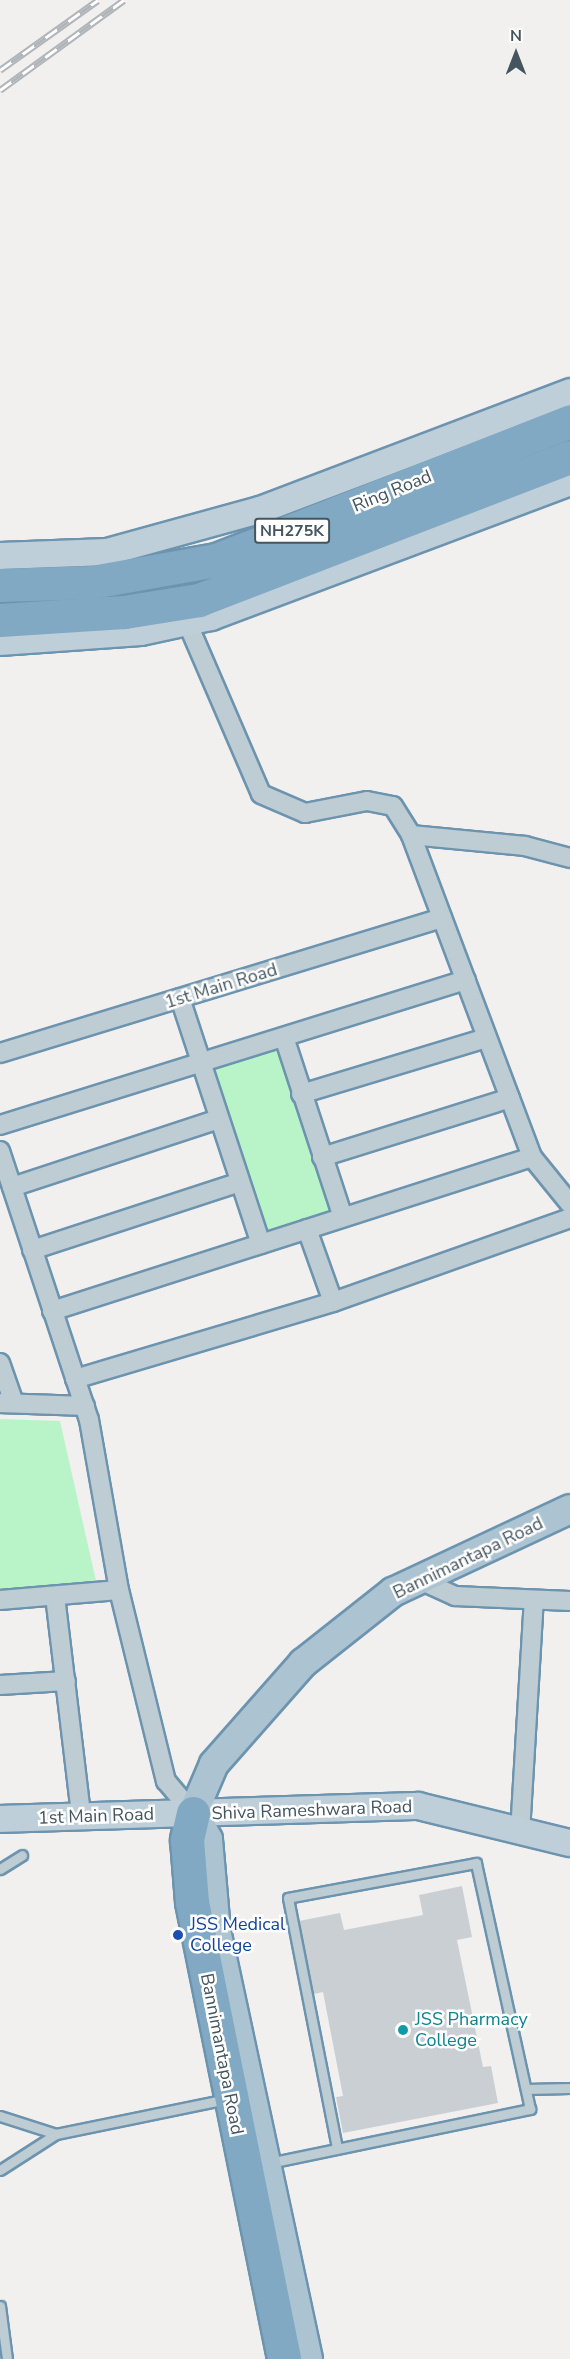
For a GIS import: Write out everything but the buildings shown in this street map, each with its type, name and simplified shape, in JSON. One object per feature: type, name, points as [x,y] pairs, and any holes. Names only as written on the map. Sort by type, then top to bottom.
[{"type":"highway","name":"Ring Road","points":[[0,585],[92,582],[216,560],[570,421]]},
{"type":"highway","name":"Ring Road","points":[[0,620],[124,612],[199,600],[570,457]]},
{"type":"highway","name":"Bannimantapa Road","points":[[193,1813],[188,1840],[192,1902],[230,2099],[255,2166],[284,2359]]},
{"type":"main road","name":"Bannimantapa Road","points":[[193,1813],[214,1764],[295,1671],[393,1592],[570,1509]]},
{"type":"main road","points":[[193,1813],[208,1839],[216,1931],[255,2166],[308,2359]]},
{"type":"street","points":[[0,556],[107,552],[260,510],[570,392]]},
{"type":"street","points":[[0,642],[61,641],[187,622],[274,597],[570,482]]},
{"type":"street","points":[[187,622],[261,794],[305,813],[385,802],[411,835],[532,1157],[570,1204]]},
{"type":"street","points":[[411,835],[525,846],[570,858]]},
{"type":"street","name":"1st Main Road","points":[[0,1053],[442,918]]},
{"type":"street","points":[[0,1125],[466,980]]},
{"type":"street","points":[[180,998],[261,1244]]},
{"type":"street","points":[[284,1037],[343,1217]]},
{"type":"street","points":[[301,1094],[488,1038]]},
{"type":"street","points":[[322,1157],[510,1098]]},
{"type":"street","points":[[12,1187],[219,1119]]},
{"type":"street","points":[[0,1150],[85,1406],[119,1590],[166,1781],[193,1813]]},
{"type":"street","points":[[52,1311],[532,1157]]},
{"type":"street","points":[[32,1251],[240,1182]]},
{"type":"street","points":[[75,1379],[333,1302],[570,1218]]},
{"type":"street","points":[[307,1229],[333,1302]]},
{"type":"street","points":[[0,1363],[7,1403],[85,1406]]},
{"type":"street","points":[[418,1580],[455,1596],[570,1601]]},
{"type":"street","points":[[0,1600],[119,1590]]},
{"type":"street","points":[[55,1596],[81,1815]]},
{"type":"street","points":[[520,1833],[534,1600]]},
{"type":"street","points":[[0,1685],[66,1681]]},
{"type":"street","name":"Shiva Rameshwara Road","points":[[193,1813],[418,1806],[520,1833],[570,1843]]},
{"type":"street","name":"1st Main Road","points":[[0,1819],[193,1813]]},
{"type":"lane","points":[[0,1869],[22,1855]]},
{"type":"lane","points":[[255,2166],[530,2109],[476,1863],[288,1898],[338,2147]]},
{"type":"lane","points":[[526,2089],[570,2088]]},
{"type":"lane","points":[[0,2170],[56,2134],[230,2099]]},
{"type":"lane","points":[[0,2116],[56,2134]]},
{"type":"lane","points":[[0,2306],[7,2359]]},
{"type":"green space","points":[[278,1045],[336,1212],[268,1235],[211,1068]]},
{"type":"green space","points":[[0,1419],[60,1421],[96,1581],[0,1589]]},
{"type":"railway","points":[[0,70],[98,0]]},
{"type":"railway","points":[[0,90],[124,0]]},
{"type":"place","name":"JSS Medical College","points":[[178,1935]]},
{"type":"place","name":"JSS Pharmacy College","points":[[403,2030]]}]
